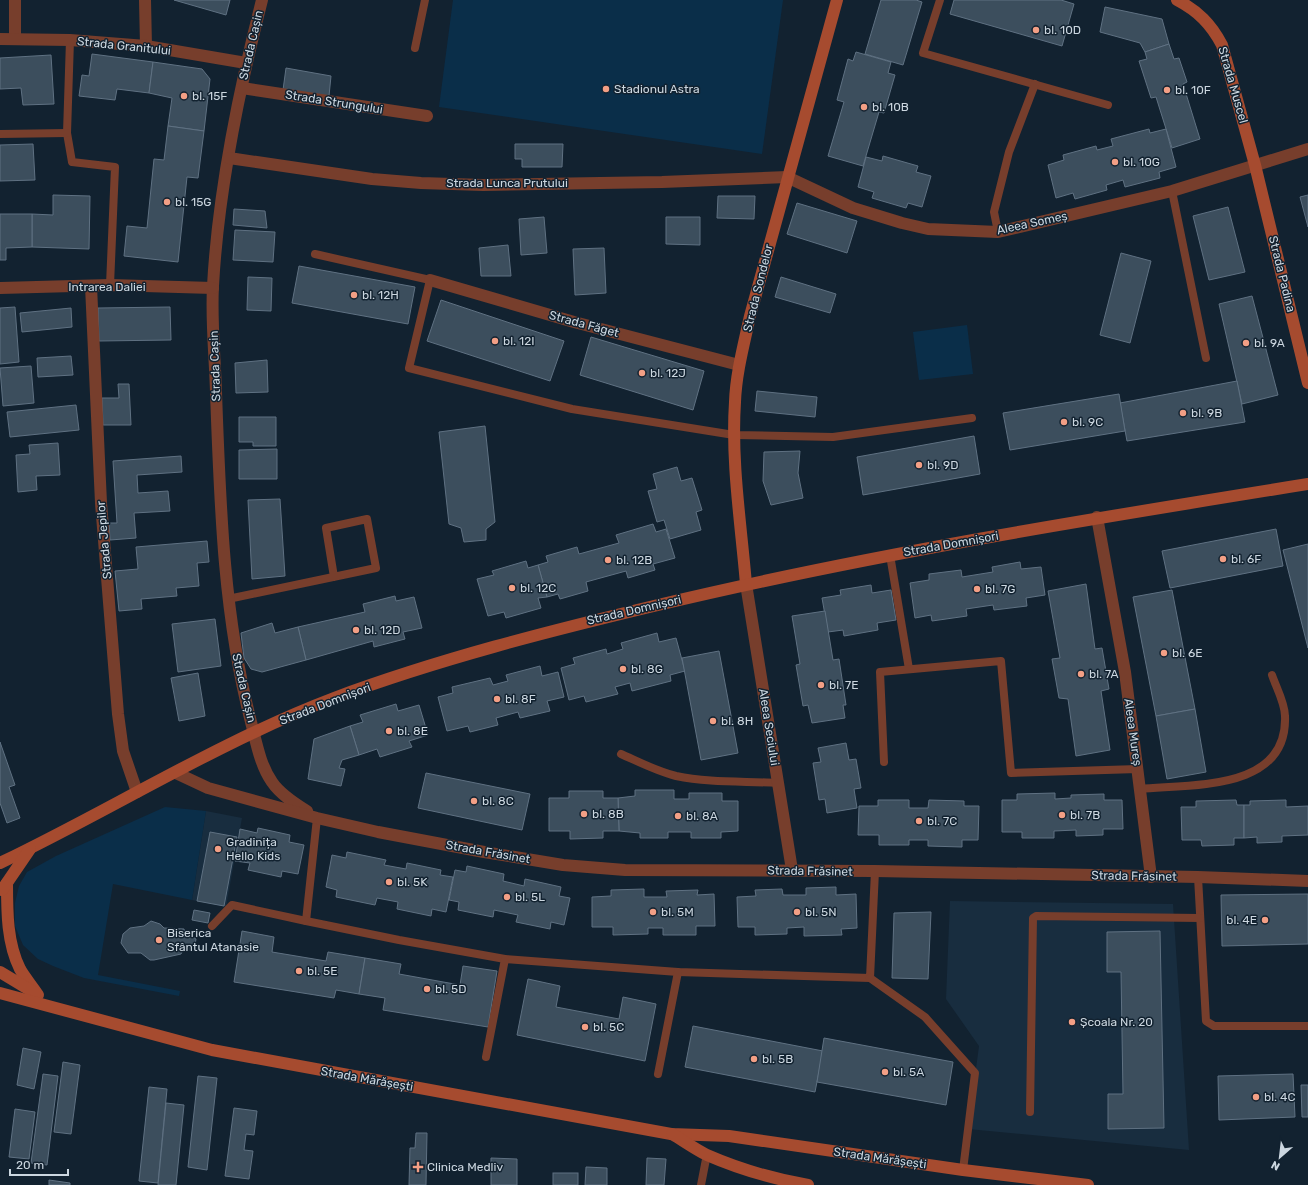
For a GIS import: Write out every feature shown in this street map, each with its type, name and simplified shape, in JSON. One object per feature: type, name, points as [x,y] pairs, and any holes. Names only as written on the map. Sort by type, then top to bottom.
[{"type":"street","points":[[15,0],[15,38]]},
{"type":"street","points":[[145,0],[146,46]]},
{"type":"street","name":"Strada Cașin","points":[[254,734],[232,636],[228,599],[219,480],[213,288],[219,227],[229,158],[246,63],[262,0]]},
{"type":"street","name":"Strada Sondelor","points":[[746,584],[734,435],[735,401],[739,365],[750,316],[787,177],[837,0]]},
{"type":"street","name":"Strada Muscel","points":[[1177,0],[1202,16],[1215,30],[1222,45],[1255,165]]},
{"type":"street","name":"Strada Granitului","points":[[0,38],[70,40],[146,46],[246,63]]},
{"type":"street","name":"Strada Strungului","points":[[242,88],[427,116]]},
{"type":"street","name":"Aleea Someș","points":[[787,177],[853,208],[902,223],[928,229],[998,232],[1172,191],[1308,149]]},
{"type":"street","name":"Strada Lunca Prutului","points":[[229,158],[372,179],[421,183],[484,184],[662,182],[787,177]]},
{"type":"street","name":"Strada Padina","points":[[1255,165],[1308,383]]},
{"type":"street","name":"Strada Făget","points":[[430,280],[574,322],[739,365]]},
{"type":"street","name":"Intrarea Daliei","points":[[0,288],[110,285],[213,288]]},
{"type":"street","name":"Strada Jepilor","points":[[91,286],[101,503],[118,714],[123,751],[137,792]]},
{"type":"street","name":"Strada Domnișori","points":[[0,863],[176,772],[254,734],[334,698],[439,663],[586,622],[746,584],[890,555],[1097,517],[1308,484]]},
{"type":"street","name":"Aleea Mureș","points":[[1097,517],[1125,672],[1151,877]]},
{"type":"street","name":"Aleea Seciului","points":[[746,584],[792,870]]},
{"type":"street","name":"Strada Frăsinet","points":[[254,734],[263,764],[272,782],[292,802],[317,818]]},
{"type":"street","name":"Strada Frăsinet","points":[[176,772],[215,790],[317,818],[461,848],[563,865],[625,870],[875,871],[1198,877],[1308,881]]},
{"type":"street","points":[[31,848],[3,888],[14,950],[20,970],[38,995]]},
{"type":"street","name":"Strada Mărășești","points":[[0,972],[66,1011]]},
{"type":"street","name":"Strada Mărășești","points":[[0,994],[212,1050],[671,1134],[729,1136],[963,1170],[1088,1185]]},
{"type":"street","name":"Strada Mărășești","points":[[671,1134],[707,1154],[780,1180],[808,1185]]},
{"type":"lane","points":[[415,48],[425,0]]},
{"type":"lane","points":[[940,0],[923,53],[1108,105]]},
{"type":"lane","points":[[70,40],[67,133],[72,162],[115,167],[110,285]]},
{"type":"lane","points":[[998,232],[994,212],[1009,152],[1035,84]]},
{"type":"lane","points":[[0,134],[67,133]]},
{"type":"lane","points":[[1172,191],[1206,358]]},
{"type":"lane","points":[[315,254],[430,280],[409,368],[572,409],[734,435],[833,437],[972,418]]},
{"type":"lane","points":[[228,599],[334,577],[376,568],[366,519],[326,528],[334,577]]},
{"type":"lane","points":[[890,555],[909,669]]},
{"type":"lane","points":[[884,762],[880,672],[1001,661],[1011,773],[1138,769]]},
{"type":"lane","points":[[1140,789],[1231,780],[1258,770],[1273,757],[1284,739],[1285,714],[1272,675]]},
{"type":"lane","points":[[621,754],[654,769],[676,776],[778,783]]},
{"type":"lane","points":[[306,921],[317,818]]},
{"type":"lane","points":[[870,978],[875,871]]},
{"type":"lane","points":[[1198,877],[1206,1021],[1210,1025],[1308,1026]]},
{"type":"lane","points":[[212,926],[232,905],[399,940],[506,959],[678,972],[870,978],[925,1017],[975,1073],[963,1170]]},
{"type":"lane","points":[[1030,1112],[1033,918],[1036,916],[1200,918]]},
{"type":"lane","points":[[486,1057],[506,959]]},
{"type":"lane","points":[[658,1074],[678,972]]},
{"type":"lane","points":[[701,1185],[707,1154]]},
{"type":"shaded area","name":"Stadionul Astra","points":[[453,0],[783,0],[762,154],[439,107]]},
{"type":"shaded area","points":[[967,325],[973,374],[919,380],[913,332]]},
{"type":"shaded area","points":[[165,807],[206,811],[192,900],[113,884],[98,975],[180,991],[179,996],[84,978],[38,959],[23,945],[15,926],[15,903],[19,886],[27,872],[56,856]]},
{"type":"shaded area","name":"Gradinița Hello Kids","points":[[206,811],[242,818],[226,907],[192,900]]},
{"type":"shaded area","name":"Școala Nr. 20","points":[[950,901],[1173,904],[1189,1150],[968,1129],[979,1046],[946,999]]},
{"type":"building","points":[[174,0],[230,0],[226,15]]},
{"type":"building","points":[[881,0],[916,0],[922,2],[903,65],[865,54]]},
{"type":"building","name":"bl. 10D","points":[[954,0],[1061,0],[1074,4],[1062,46],[950,14]]},
{"type":"building","points":[[1105,7],[1162,19],[1169,44],[1145,52],[1140,43],[1100,32]]},
{"type":"building","name":"bl. 10F","points":[[1169,44],[1174,59],[1179,58],[1187,82],[1183,84],[1200,139],[1172,148],[1156,97],[1151,98],[1139,61],[1147,59],[1145,52]]},
{"type":"building","name":"bl. 10B","points":[[856,52],[891,62],[888,73],[895,75],[884,113],[879,112],[863,166],[828,156],[844,102],[837,100],[848,59],[853,61]]},
{"type":"building","points":[[92,54],[153,62],[149,93],[117,89],[115,100],[79,96],[82,75],[89,76]]},
{"type":"building","points":[[51,55],[54,104],[23,105],[21,88],[0,89],[0,58]]},
{"type":"building","name":"bl. 15F","points":[[153,62],[202,69],[210,79],[204,131],[168,126],[172,98],[149,93]]},
{"type":"building","points":[[286,68],[331,76],[329,96],[283,90]]},
{"type":"building","name":"bl. 15G","points":[[168,126],[204,131],[198,178],[187,177],[178,262],[124,256],[127,226],[147,228],[154,159],[164,160]]},
{"type":"building","name":"bl. 10G","points":[[1149,129],[1150,133],[1166,129],[1176,167],[1159,172],[1160,178],[1125,187],[1123,180],[1106,185],[1107,190],[1075,199],[1073,193],[1056,198],[1048,165],[1064,160],[1063,155],[1096,146],[1097,150],[1113,146],[1111,139]]},
{"type":"building","points":[[33,144],[35,180],[0,181],[0,145]]},
{"type":"building","points":[[515,144],[563,144],[562,167],[522,167],[522,159],[515,159]]},
{"type":"building","points":[[883,156],[918,166],[916,172],[931,176],[922,207],[908,203],[906,208],[872,198],[874,192],[858,187],[866,157],[882,161]]},
{"type":"building","points":[[53,195],[90,196],[89,249],[32,247],[32,214],[53,215]]},
{"type":"building","points":[[1308,195],[1308,227],[1300,197]]},
{"type":"building","points":[[718,196],[755,196],[754,219],[717,218]]},
{"type":"building","points":[[797,203],[857,221],[847,253],[787,234]]},
{"type":"building","points":[[1228,207],[1245,272],[1209,280],[1193,216]]},
{"type":"building","points":[[234,209],[265,211],[267,228],[233,225]]},
{"type":"building","points":[[0,214],[32,214],[32,247],[6,248],[6,260],[0,260]]},
{"type":"building","points":[[544,217],[547,253],[521,255],[519,219]]},
{"type":"building","points":[[666,217],[700,217],[700,245],[666,244]]},
{"type":"building","points":[[235,230],[275,232],[273,262],[233,260]]},
{"type":"building","points":[[508,245],[511,276],[481,276],[479,248]]},
{"type":"building","points":[[604,248],[606,293],[575,295],[573,249]]},
{"type":"building","points":[[1121,253],[1151,261],[1130,343],[1100,335]]},
{"type":"building","name":"bl. 12H","points":[[299,266],[415,287],[408,324],[292,303]]},
{"type":"building","points":[[248,277],[272,278],[271,311],[247,310]]},
{"type":"building","points":[[781,277],[836,294],[830,313],[775,297]]},
{"type":"building","name":"bl. 9A","points":[[1252,296],[1278,395],[1242,404],[1219,304]]},
{"type":"building","name":"bl. 12I","points":[[441,300],[564,341],[550,381],[427,341]]},
{"type":"building","points":[[15,307],[19,362],[0,364],[0,308]]},
{"type":"building","points":[[170,307],[171,340],[99,341],[98,308]]},
{"type":"building","points":[[71,308],[72,327],[22,332],[20,313]]},
{"type":"building","name":"bl. 12J","points":[[591,337],[704,371],[693,410],[580,375]]},
{"type":"building","points":[[71,356],[73,375],[38,377],[37,358]]},
{"type":"building","points":[[267,360],[268,392],[236,393],[235,363]]},
{"type":"building","points":[[31,366],[34,403],[3,406],[0,368]]},
{"type":"building","name":"bl. 9B","points":[[1237,381],[1245,422],[1127,441],[1120,403]]},
{"type":"building","points":[[118,384],[129,384],[131,425],[103,425],[102,398],[119,398]]},
{"type":"building","points":[[757,391],[817,397],[815,417],[755,411]]},
{"type":"building","name":"bl. 9C","points":[[1119,394],[1125,431],[1010,450],[1003,413]]},
{"type":"building","points":[[76,405],[79,430],[10,437],[7,412]]},
{"type":"building","points":[[239,417],[276,417],[276,446],[253,446],[253,442],[239,442]]},
{"type":"building","points":[[485,426],[495,522],[486,529],[486,540],[464,542],[461,528],[449,524],[439,432]]},
{"type":"building","name":"bl. 9D","points":[[974,436],[980,474],[863,495],[857,457]]},
{"type":"building","points":[[58,443],[60,475],[36,476],[37,490],[18,492],[16,455],[30,454],[29,445]]},
{"type":"building","points":[[277,449],[277,479],[239,479],[239,450]]},
{"type":"building","points":[[800,451],[798,473],[803,498],[771,505],[763,481],[764,452]]},
{"type":"building","points":[[181,456],[182,472],[137,475],[138,493],[168,491],[170,511],[134,513],[136,538],[110,540],[109,523],[117,523],[113,461]]},
{"type":"building","points":[[677,467],[681,481],[692,478],[702,510],[696,512],[701,530],[670,539],[664,520],[657,522],[648,491],[657,489],[653,474]]},
{"type":"building","points":[[280,499],[285,576],[252,579],[248,500]]},
{"type":"building","name":"bl. 12B","points":[[653,524],[656,532],[666,529],[675,558],[653,564],[655,570],[628,578],[626,571],[586,582],[588,591],[560,599],[558,594],[547,597],[538,565],[548,562],[546,556],[577,547],[579,554],[619,543],[616,535]]},
{"type":"building","name":"bl. 6F","points":[[1276,529],[1283,566],[1170,588],[1162,551]]},
{"type":"building","points":[[207,541],[209,562],[197,563],[199,586],[176,588],[177,596],[141,599],[142,609],[119,611],[115,571],[138,569],[136,547]]},
{"type":"building","points":[[1308,544],[1308,648],[1283,550]]},
{"type":"building","name":"bl. 12C","points":[[526,561],[528,568],[538,565],[547,597],[538,598],[541,608],[506,618],[504,612],[488,616],[477,579],[494,575],[492,571]]},
{"type":"building","name":"bl. 7G","points":[[1020,562],[1021,569],[1041,567],[1045,595],[1026,598],[1027,606],[994,610],[993,605],[966,609],[967,616],[932,621],[931,615],[915,618],[910,583],[929,580],[929,574],[961,570],[962,577],[993,572],[992,567]]},
{"type":"building","name":"bl. 7A","points":[[1086,584],[1095,649],[1102,648],[1109,689],[1101,691],[1110,750],[1076,756],[1068,699],[1059,698],[1052,659],[1060,658],[1048,591]]},
{"type":"building","points":[[871,585],[872,593],[891,590],[896,620],[877,623],[878,630],[844,636],[843,630],[828,632],[822,598],[841,595],[840,590]]},
{"type":"building","name":"bl. 6E","points":[[1172,590],[1195,709],[1156,716],[1133,597]]},
{"type":"building","name":"bl. 12D","points":[[395,596],[396,601],[414,597],[422,628],[403,632],[405,639],[374,647],[373,641],[306,660],[298,627],[365,612],[363,604]]},
{"type":"building","name":"bl. 7E","points":[[825,611],[833,660],[839,659],[846,705],[843,705],[845,718],[812,723],[808,705],[803,706],[796,665],[800,664],[792,616]]},
{"type":"building","points":[[215,619],[221,666],[178,672],[172,624]]},
{"type":"building","points":[[272,623],[275,633],[298,627],[306,660],[262,672],[251,669],[244,658],[241,633]]},
{"type":"building","name":"bl. 8G","points":[[657,633],[659,642],[676,638],[685,671],[670,675],[671,681],[632,691],[630,683],[615,687],[618,694],[586,702],[584,696],[569,700],[561,668],[575,664],[573,658],[606,649],[607,654],[623,649],[621,643]]},
{"type":"building","name":"bl. 8H","points":[[719,651],[738,753],[701,760],[682,658]]},
{"type":"building","name":"bl. 8F","points":[[540,666],[542,676],[558,672],[564,697],[547,701],[550,711],[520,718],[518,712],[496,718],[498,725],[470,732],[468,726],[447,731],[438,697],[453,693],[452,687],[490,678],[493,685],[508,681],[506,675]]},
{"type":"building","points":[[198,673],[205,716],[179,721],[171,678]]},
{"type":"building","name":"bl. 8E","points":[[396,704],[398,711],[419,705],[428,735],[409,741],[412,747],[380,757],[377,749],[359,755],[350,726],[363,722],[360,715]]},
{"type":"building","points":[[1195,709],[1206,772],[1167,779],[1156,716]]},
{"type":"building","points":[[350,726],[359,755],[342,760],[339,768],[345,769],[341,786],[308,779],[314,739]]},
{"type":"building","points":[[0,742],[15,785],[9,787],[20,818],[7,823],[0,803]]},
{"type":"building","points":[[846,743],[849,760],[856,759],[861,788],[854,789],[857,808],[827,813],[825,799],[819,800],[813,763],[821,762],[818,748]]},
{"type":"building","name":"bl. 8C","points":[[426,773],[530,794],[522,830],[418,808]]},
{"type":"building","name":"bl. 8A","points":[[635,790],[674,790],[674,799],[689,799],[689,793],[722,793],[722,801],[738,801],[738,831],[721,832],[721,838],[691,838],[691,832],[668,832],[668,838],[640,838],[640,833],[619,831],[618,798],[635,796]]},
{"type":"building","name":"bl. 8B","points":[[569,791],[603,791],[603,798],[618,798],[619,831],[603,831],[603,838],[570,839],[570,831],[549,831],[549,798],[569,798]]},
{"type":"building","name":"bl. 7B","points":[[1055,793],[1055,799],[1071,798],[1071,795],[1104,794],[1104,800],[1122,800],[1123,829],[1103,829],[1103,835],[1076,836],[1076,830],[1054,831],[1054,838],[1022,838],[1022,832],[1002,832],[1002,800],[1017,800],[1017,794]]},
{"type":"building","name":"bl. 7C","points":[[878,800],[909,800],[909,808],[928,808],[929,800],[964,801],[964,806],[979,806],[978,840],[962,840],[962,847],[928,846],[928,840],[909,840],[909,845],[879,845],[879,835],[858,835],[859,806],[878,806]]},
{"type":"building","points":[[1236,800],[1237,805],[1244,805],[1244,838],[1234,838],[1234,845],[1202,846],[1201,840],[1182,840],[1181,807],[1196,807],[1196,801]]},
{"type":"building","points":[[1286,800],[1286,807],[1308,806],[1308,835],[1282,836],[1282,842],[1257,843],[1257,837],[1244,838],[1244,805],[1250,805],[1250,801]]},
{"type":"building","points":[[258,828],[290,835],[289,842],[304,845],[298,874],[282,871],[281,877],[248,870],[250,863],[235,861],[240,829],[257,833]]},
{"type":"building","points":[[210,832],[237,837],[224,906],[197,901]]},
{"type":"building","name":"bl. 5K","points":[[347,852],[386,860],[384,865],[406,869],[407,863],[441,870],[440,875],[453,877],[446,912],[432,909],[431,916],[397,909],[398,902],[377,898],[375,905],[336,897],[337,890],[326,887],[332,855],[346,858]]},
{"type":"building","name":"bl. 5L","points":[[467,866],[504,874],[503,881],[524,886],[525,879],[561,887],[559,896],[570,898],[564,925],[551,922],[550,929],[516,922],[518,915],[494,910],[493,917],[458,910],[459,902],[449,900],[455,870],[466,872]]},
{"type":"building","name":"bl. 5N","points":[[836,887],[836,895],[856,894],[857,928],[841,929],[842,935],[804,936],[804,927],[787,928],[787,934],[755,935],[755,927],[738,927],[737,897],[756,896],[755,890],[782,889],[783,895],[806,895],[806,888]]},
{"type":"building","name":"bl. 5M","points":[[644,889],[644,897],[667,897],[666,891],[698,890],[697,895],[714,894],[715,926],[696,926],[696,935],[663,935],[663,928],[648,928],[648,934],[613,935],[613,927],[592,927],[592,897],[611,896],[611,890]]},
{"type":"building","name":"bl. 4E","points":[[1308,894],[1308,944],[1222,946],[1221,895]]},
{"type":"building","points":[[194,910],[210,913],[208,923],[192,920]]},
{"type":"building","points":[[931,912],[928,979],[892,978],[894,913]]},
{"type":"building","name":"Biserica Sfântul Atanasie","points":[[151,921],[160,924],[164,928],[184,929],[185,933],[193,934],[193,937],[196,939],[195,945],[192,946],[193,950],[183,950],[181,954],[154,960],[150,960],[141,953],[128,953],[121,943],[123,934],[130,928],[144,926]]},
{"type":"building","name":"bl. 5E","points":[[242,931],[274,937],[272,952],[326,961],[328,952],[365,958],[359,994],[336,990],[334,998],[234,982]]},
{"type":"building","points":[[1160,931],[1164,1128],[1108,1129],[1108,1094],[1123,1094],[1121,972],[1107,972],[1107,932]]},
{"type":"building","name":"bl. 5D","points":[[365,958],[401,964],[399,974],[460,985],[463,966],[497,971],[488,1027],[383,1010],[385,998],[359,994]]},
{"type":"building","name":"bl. 5C","points":[[528,979],[560,986],[556,1007],[619,1019],[623,997],[656,1004],[645,1061],[517,1035]]},
{"type":"building","name":"bl. 5B","points":[[693,1026],[823,1051],[815,1092],[685,1067]]},
{"type":"building","name":"bl. 5A","points":[[824,1038],[953,1062],[946,1105],[817,1082]]},
{"type":"building","points":[[23,1048],[41,1052],[34,1089],[17,1085]]},
{"type":"building","points":[[63,1062],[80,1065],[71,1134],[54,1132]]},
{"type":"building","points":[[43,1074],[58,1076],[47,1165],[31,1163]]},
{"type":"building","name":"bl. 4C","points":[[1293,1074],[1295,1117],[1219,1120],[1218,1076]]},
{"type":"building","points":[[198,1076],[217,1078],[207,1170],[188,1167]]},
{"type":"building","points":[[1301,1085],[1308,1085],[1308,1117],[1302,1117]]},
{"type":"building","points":[[149,1087],[167,1089],[158,1183],[139,1181]]},
{"type":"building","points":[[166,1103],[184,1105],[176,1185],[158,1185]]},
{"type":"building","points":[[234,1108],[257,1111],[254,1135],[246,1134],[244,1150],[253,1151],[249,1179],[225,1176]]},
{"type":"building","points":[[15,1109],[35,1112],[29,1159],[9,1157]]},
{"type":"building","name":"Clinica Medliv","points":[[416,1133],[427,1133],[426,1185],[409,1185],[410,1148],[415,1148]]},
{"type":"building","points":[[491,1158],[517,1159],[517,1185],[491,1185]]},
{"type":"building","points":[[647,1158],[666,1159],[664,1185],[646,1185]]},
{"type":"building","points":[[586,1167],[607,1168],[607,1185],[585,1185]]},
{"type":"building","points":[[553,1173],[578,1173],[578,1185],[553,1185]]},
{"type":"building","points":[[49,1180],[70,1183],[70,1185],[49,1185]]},
{"type":"place","name":"bl. 10D","points":[[1036,30]]},
{"type":"place","name":"Stadionul Astra","points":[[606,89]]},
{"type":"place","name":"bl. 10F","points":[[1167,90]]},
{"type":"place","name":"bl. 15F","points":[[184,96]]},
{"type":"place","name":"bl. 10B","points":[[864,107]]},
{"type":"place","name":"bl. 10G","points":[[1115,162]]},
{"type":"place","name":"bl. 15G","points":[[167,202]]},
{"type":"place","name":"bl. 12H","points":[[354,295]]},
{"type":"place","name":"bl. 12I","points":[[495,341]]},
{"type":"place","name":"bl. 9A","points":[[1246,343]]},
{"type":"place","name":"bl. 12J","points":[[642,373]]},
{"type":"place","name":"bl. 9B","points":[[1183,413]]},
{"type":"place","name":"bl. 9C","points":[[1064,422]]},
{"type":"place","name":"bl. 9D","points":[[919,465]]},
{"type":"place","name":"bl. 6F","points":[[1223,559]]},
{"type":"place","name":"bl. 12B","points":[[608,560]]},
{"type":"place","name":"bl. 12C","points":[[512,588]]},
{"type":"place","name":"bl. 7G","points":[[977,589]]},
{"type":"place","name":"bl. 12D","points":[[356,630]]},
{"type":"place","name":"bl. 6E","points":[[1164,653]]},
{"type":"place","name":"bl. 8G","points":[[623,669]]},
{"type":"place","name":"bl. 7A","points":[[1081,674]]},
{"type":"place","name":"bl. 7E","points":[[821,685]]},
{"type":"place","name":"bl. 8F","points":[[497,699]]},
{"type":"place","name":"bl. 8H","points":[[713,721]]},
{"type":"place","name":"bl. 8E","points":[[389,731]]},
{"type":"place","name":"bl. 8C","points":[[474,801]]},
{"type":"place","name":"bl. 8B","points":[[584,814]]},
{"type":"place","name":"bl. 7B","points":[[1062,815]]},
{"type":"place","name":"bl. 8A","points":[[678,816]]},
{"type":"place","name":"bl. 7C","points":[[919,821]]},
{"type":"place","name":"Gradinița Hello Kids","points":[[218,849]]},
{"type":"place","name":"bl. 5K","points":[[389,882]]},
{"type":"place","name":"bl. 5L","points":[[507,897]]},
{"type":"place","name":"bl. 5M","points":[[653,912]]},
{"type":"place","name":"bl. 5N","points":[[797,912]]},
{"type":"place","name":"bl. 4E","points":[[1265,920]]},
{"type":"place","name":"Biserica Sfântul Atanasie","points":[[159,940]]},
{"type":"place","name":"bl. 5E","points":[[299,971]]},
{"type":"place","name":"bl. 5D","points":[[427,989]]},
{"type":"place","name":"Școala Nr. 20","points":[[1072,1022]]},
{"type":"place","name":"bl. 5C","points":[[585,1027]]},
{"type":"place","name":"bl. 5B","points":[[754,1059]]},
{"type":"place","name":"bl. 5A","points":[[885,1072]]},
{"type":"place","name":"bl. 4C","points":[[1256,1097]]},
{"type":"place","name":"Clinica Medliv","points":[[418,1167]]}]
